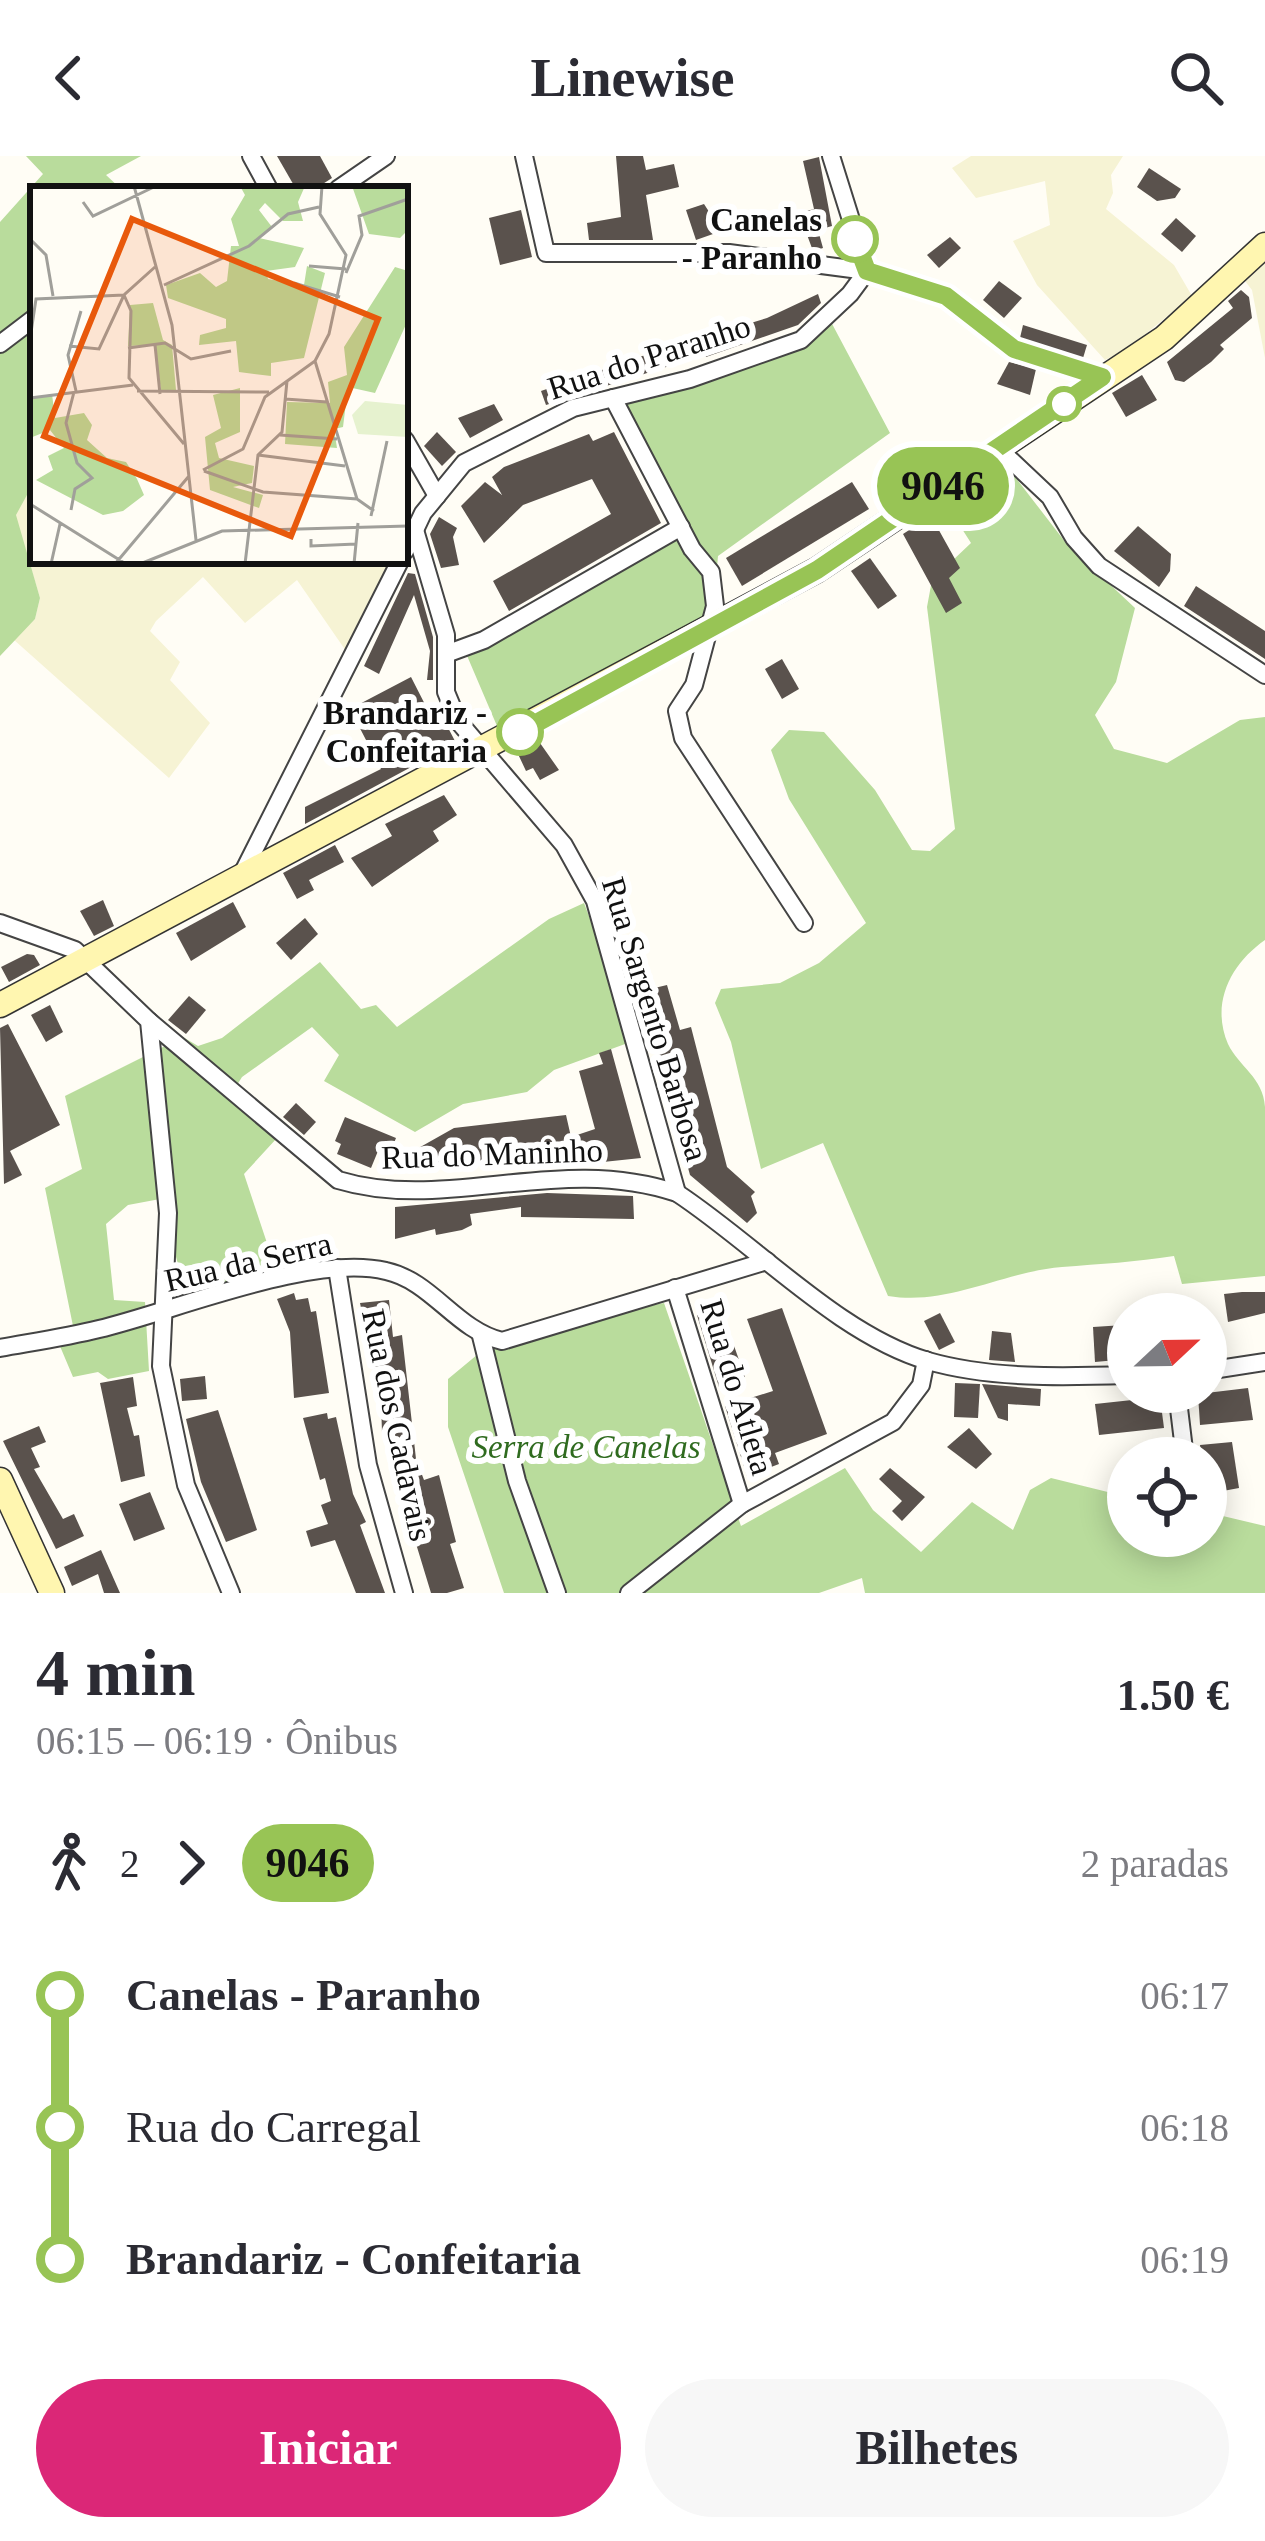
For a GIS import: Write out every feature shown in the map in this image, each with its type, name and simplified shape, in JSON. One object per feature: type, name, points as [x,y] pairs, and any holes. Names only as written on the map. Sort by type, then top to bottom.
[{"type":"main road","points":[[0,1005],[817,570],[1165,338],[1265,245]]},
{"type":"main road","points":[[0,1480],[52,1593]]},
{"type":"street","points":[[250,156],[266,186]]},
{"type":"street","points":[[342,186],[386,156]]},
{"type":"street","points":[[524,156],[546,253],[729,253],[867,271],[946,296],[1014,349],[1102,377]]},
{"type":"street","points":[[831,156],[867,271]]},
{"type":"street","name":"Rua do Paranho","points":[[408,545],[437,496],[464,463],[573,408],[690,379],[801,340],[850,294],[867,271]]},
{"type":"street","points":[[0,344],[30,321]]},
{"type":"street","points":[[613,398],[681,527],[711,572],[716,606],[694,685],[677,710],[683,738],[804,923]]},
{"type":"street","points":[[408,445],[437,496]]},
{"type":"street","points":[[999,448],[1050,497],[1073,538],[1099,566],[1265,675]]},
{"type":"street","points":[[446,654],[484,640],[681,527]]},
{"type":"street","name":"Rua Sargento Barbosa","points":[[415,530],[446,635],[446,692],[458,721],[564,844],[595,901],[677,1193]]},
{"type":"street","points":[[242,874],[398,564]]},
{"type":"street","points":[[0,923],[75,950],[88,960]]},
{"type":"street","name":"Rua do Maninho","points":[[88,960],[149,1022],[338,1180],[372,1190],[403,1191],[555,1176],[644,1182],[677,1193],[879,1340],[926,1360],[994,1373],[1107,1375]]},
{"type":"street","points":[[149,1022],[168,1213],[161,1366],[186,1485],[231,1593]]},
{"type":"street","points":[[556,1593],[517,1481],[481,1336],[502,1341],[767,1261]]},
{"type":"street","name":"Rua da Serra","points":[[0,1348],[337,1268],[384,1270],[413,1281],[481,1336]]},
{"type":"street","name":"Rua dos Cadavais","points":[[337,1268],[368,1465],[404,1593]]},
{"type":"street","name":"Rua do Atleta","points":[[675,1288],[742,1504]]},
{"type":"street","points":[[629,1593],[742,1504],[893,1422],[921,1385],[926,1360]]},
{"type":"street","points":[[1227,1368],[1265,1362]]},
{"type":"shaded area","points":[[971,156],[1123,156],[1111,175],[1113,193],[1106,209],[1174,265],[1192,296],[1126,350],[1105,360],[1037,285],[1013,241],[1050,225],[1045,181],[976,198],[952,168]]},
{"type":"shaded area","points":[[1265,252],[1265,358],[1252,290],[1242,277]]},
{"type":"shaded area","points":[[30,489],[30,564],[390,564],[346,651],[297,580],[245,623],[203,577],[156,621],[150,631],[180,662],[170,680],[210,723],[169,778],[13,639],[35,619],[40,598],[15,515]]},
{"type":"green space","points":[[26,156],[141,156],[106,175],[118,186],[32,186],[43,174]]},
{"type":"green space","points":[[30,189],[30,489],[16,515],[40,598],[35,619],[0,656],[0,222]]},
{"type":"green space","points":[[830,320],[890,433],[718,556],[713,612],[497,726],[465,651],[683,529],[620,394],[766,352]]},
{"type":"green space","points":[[1002,460],[1066,543],[1135,608],[1116,682],[1095,715],[1114,749],[1167,763],[1240,720],[1265,717],[1265,940],[1234,972],[1222,1013],[1228,1044],[1255,1080],[1265,1107],[1265,1276],[1182,1284],[1174,1256],[1040,1270],[954,1293],[888,1296],[823,1143],[761,1169],[731,1042],[715,1003],[721,989],[780,983],[819,963],[866,923],[789,799],[771,750],[789,730],[824,732],[875,790],[912,850],[930,851],[955,829],[927,607],[932,580],[971,543],[941,496]]},
{"type":"green space","points":[[584,903],[636,1040],[554,1070],[527,1092],[463,1104],[415,1132],[324,1081],[339,1055],[312,1027],[242,1077],[229,1098],[277,1138],[244,1174],[275,1267],[227,1287],[186,1293],[160,1199],[128,1205],[106,1224],[114,1300],[145,1302],[149,1371],[108,1379],[98,1372],[73,1377],[54,1332],[73,1326],[45,1188],[82,1169],[65,1096],[183,1037],[198,1046],[222,1038],[320,962],[361,1009],[376,1005],[397,1027],[549,919]]},
{"type":"green space","name":"Serra de Canelas","points":[[664,1303],[741,1526],[845,1468],[873,1510],[921,1552],[972,1502],[1013,1530],[1030,1490],[1051,1478],[1107,1492],[1107,1557],[1227,1557],[1227,1517],[1265,1526],[1265,1593],[865,1593],[862,1578],[819,1593],[504,1593],[448,1427],[448,1379],[501,1335]]},
{"type":"building","points":[[277,156],[320,156],[332,178],[320,186],[294,186]]},
{"type":"building","points":[[616,156],[643,156],[646,170],[674,164],[679,187],[646,195],[653,240],[589,240],[587,223],[621,217]]},
{"type":"building","points":[[819,157],[832,226],[818,230],[823,248],[813,251],[799,213],[814,209],[803,161]]},
{"type":"building","points":[[1149,168],[1181,189],[1175,198],[1157,201],[1137,187]]},
{"type":"building","points":[[704,204],[715,221],[709,223],[713,234],[696,240],[686,210]]},
{"type":"building","points":[[521,210],[532,257],[500,265],[489,218]]},
{"type":"building","points":[[1176,218],[1196,236],[1182,252],[1161,234]]},
{"type":"building","points":[[950,237],[961,248],[939,268],[927,255]]},
{"type":"building","points":[[999,281],[1022,298],[1004,318],[983,300]]},
{"type":"building","points":[[1241,290],[1249,297],[1252,318],[1220,345],[1224,349],[1211,362],[1184,382],[1175,380],[1167,362],[1233,308],[1228,301]]},
{"type":"building","points":[[818,294],[821,303],[798,325],[706,357],[701,338],[767,318]]},
{"type":"building","points":[[1023,325],[1087,345],[1083,358],[1020,338]]},
{"type":"building","points":[[680,343],[685,361],[546,405],[541,391]]},
{"type":"building","points":[[1009,362],[1036,369],[1030,395],[997,384]]},
{"type":"building","points":[[1142,375],[1157,400],[1126,417],[1112,393]]},
{"type":"building","points":[[494,404],[503,420],[470,438],[458,418]]},
{"type":"building","points":[[437,432],[456,452],[442,466],[424,446]]},
{"type":"building","points":[[614,432],[661,523],[509,611],[493,581],[611,514],[592,479],[523,505],[484,543],[461,506],[485,482],[502,495],[492,477],[504,467],[589,434],[593,441]]},
{"type":"building","points":[[852,482],[869,509],[742,586],[726,558]]},
{"type":"building","points":[[931,516],[960,568],[949,578],[962,603],[946,613],[903,534]]},
{"type":"building","points":[[439,517],[457,528],[453,537],[459,565],[441,568],[430,534]]},
{"type":"building","points":[[1138,526],[1171,554],[1170,571],[1159,587],[1114,551]]},
{"type":"building","points":[[870,558],[897,596],[878,609],[851,571]]},
{"type":"building","points":[[408,573],[415,574],[433,637],[433,680],[427,680],[430,651],[414,595],[379,674],[364,666]]},
{"type":"building","points":[[1196,586],[1265,631],[1265,659],[1184,606]]},
{"type":"building","points":[[782,659],[799,689],[782,699],[765,669]]},
{"type":"building","points":[[411,677],[435,724],[444,720],[456,743],[305,824],[305,807],[381,769],[350,709]]},
{"type":"building","points":[[540,743],[559,770],[540,780],[533,768],[526,771],[518,754]]},
{"type":"building","points":[[444,795],[457,815],[433,831],[439,841],[372,887],[351,858],[392,836],[385,824]]},
{"type":"building","points":[[335,845],[344,862],[309,880],[314,890],[297,899],[283,873]]},
{"type":"building","points":[[103,900],[114,926],[94,936],[80,911]]},
{"type":"building","points":[[233,902],[246,927],[191,961],[176,933]]},
{"type":"building","points":[[305,918],[318,934],[291,960],[276,943]]},
{"type":"building","points":[[34,955],[40,965],[9,982],[1,967]]},
{"type":"building","points":[[667,985],[680,1030],[691,1027],[727,1167],[755,1192],[751,1196],[757,1213],[747,1223],[690,1175],[644,1008],[642,991]]},
{"type":"building","points":[[189,996],[206,1010],[186,1034],[168,1020]]},
{"type":"building","points":[[50,1005],[63,1032],[46,1042],[31,1015]]},
{"type":"building","points":[[8,1024],[60,1125],[10,1151],[22,1175],[4,1184],[0,1028]]},
{"type":"building","points":[[611,1049],[641,1158],[603,1162],[601,1153],[575,1158],[573,1149],[416,1170],[415,1150],[454,1128],[566,1115],[571,1137],[595,1129],[579,1071],[603,1064],[599,1053]]},
{"type":"building","points":[[296,1103],[316,1122],[304,1135],[283,1117]]},
{"type":"building","points":[[345,1117],[396,1138],[390,1153],[378,1151],[371,1168],[337,1154],[341,1144],[335,1141]]},
{"type":"building","points":[[547,1193],[633,1196],[634,1219],[521,1217],[521,1207],[470,1214],[472,1225],[462,1230],[436,1235],[435,1229],[395,1239],[395,1207]]},
{"type":"building","points":[[1265,1292],[1265,1313],[1228,1322],[1227,1294]]},
{"type":"building","points":[[294,1293],[296,1300],[308,1298],[311,1312],[316,1311],[329,1393],[294,1398],[290,1332],[277,1299]]},
{"type":"building","points":[[389,1300],[393,1337],[402,1335],[416,1459],[424,1480],[439,1475],[456,1542],[450,1544],[464,1588],[447,1593],[431,1593],[382,1432],[381,1403],[360,1303]]},
{"type":"building","points":[[720,1306],[745,1377],[719,1387],[697,1315]]},
{"type":"building","points":[[782,1308],[827,1434],[775,1453],[779,1464],[747,1476],[725,1406],[773,1391],[747,1319]]},
{"type":"building","points":[[940,1313],[955,1342],[939,1350],[924,1321]]},
{"type":"building","points":[[1107,1326],[1107,1361],[1095,1362],[1093,1327]]},
{"type":"building","points":[[992,1331],[1011,1333],[1015,1362],[989,1360]]},
{"type":"building","points":[[205,1376],[207,1399],[182,1401],[180,1379]]},
{"type":"building","points":[[133,1377],[137,1406],[127,1408],[134,1436],[139,1435],[145,1476],[121,1482],[100,1383]]},
{"type":"building","points":[[955,1383],[980,1384],[978,1418],[954,1417]]},
{"type":"building","points":[[982,1384],[1041,1389],[1040,1406],[1008,1404],[1008,1421],[998,1418]]},
{"type":"building","points":[[1248,1388],[1253,1420],[1200,1425],[1199,1413],[1227,1413],[1227,1391]]},
{"type":"building","points":[[1107,1403],[1107,1413],[1162,1413],[1164,1428],[1099,1435],[1095,1404]]},
{"type":"building","points":[[218,1410],[257,1530],[226,1542],[201,1482],[186,1419]]},
{"type":"building","points":[[327,1413],[328,1419],[336,1417],[353,1494],[366,1522],[360,1525],[385,1593],[356,1593],[335,1540],[311,1547],[306,1531],[328,1524],[321,1505],[331,1501],[325,1478],[320,1480],[303,1418]]},
{"type":"building","points":[[39,1426],[46,1442],[31,1448],[40,1467],[34,1469],[63,1519],[74,1514],[84,1536],[56,1549],[3,1441]]},
{"type":"building","points":[[969,1428],[992,1454],[976,1469],[947,1447]]},
{"type":"building","points":[[1227,1442],[1232,1442],[1239,1488],[1227,1490]]},
{"type":"building","points":[[890,1468],[925,1497],[902,1521],[892,1511],[902,1501],[879,1479]]},
{"type":"building","points":[[150,1492],[165,1529],[134,1541],[119,1504]]},
{"type":"building","points":[[101,1550],[120,1593],[104,1593],[98,1574],[72,1586],[64,1567]]},
{"type":"bus line","name":"9046","points":[[520,732],[817,570],[1102,377],[1014,349],[946,296],[867,271],[855,239]]},
{"type":"place","name":"Canelas - Paranho","points":[[855,239]]},
{"type":"place","name":"Brandariz - Confeitaria","points":[[520,732]]}]
